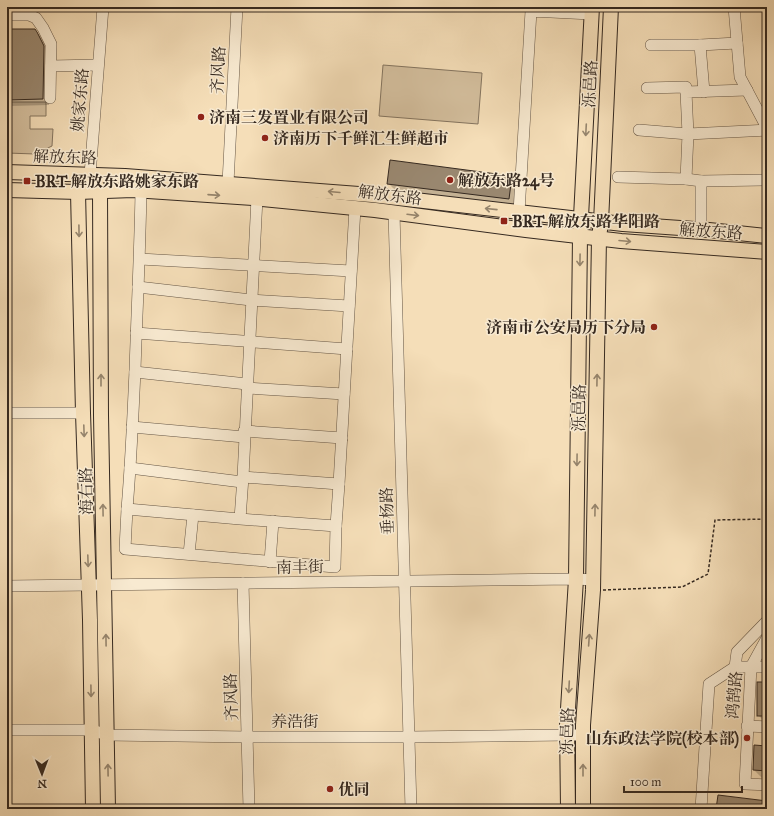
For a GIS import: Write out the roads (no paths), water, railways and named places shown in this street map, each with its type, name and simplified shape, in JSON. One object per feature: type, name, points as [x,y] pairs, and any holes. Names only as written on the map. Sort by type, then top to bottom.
[{"type":"main road","name":"泺邑路","points":[[583,809],[583,735],[593,585],[599,238],[611,7]]},
{"type":"main road","name":"泺邑路","points":[[568,809],[567,734],[576,580],[580,236],[591,11]]},
{"type":"main road","name":"解放东路","points":[[7,172],[125,176],[372,195],[601,222],[701,229],[767,236]]},
{"type":"main road","points":[[90,175],[100,191]]},
{"type":"main road","name":"解放东路","points":[[7,190],[78,192],[141,191],[257,198],[355,208],[526,230],[636,242],[767,252]]},
{"type":"main road","name":"海右路","points":[[100,191],[101,407],[108,809]]},
{"type":"main road","name":"海右路","points":[[78,192],[89,585],[93,809]]},
{"type":"street","name":"姚家东路","points":[[90,175],[103,7]]},
{"type":"street","name":"齐风路","points":[[228,183],[237,7]]},
{"type":"street","points":[[639,130],[688,134],[767,129],[740,77],[734,7]]},
{"type":"street","points":[[519,212],[531,11],[591,11]]},
{"type":"street","points":[[7,15],[29,15],[36,18],[43,28],[51,44],[50,98]]},
{"type":"street","points":[[651,45],[737,43]]},
{"type":"street","points":[[700,45],[704,92]]},
{"type":"street","points":[[51,66],[98,65]]},
{"type":"street","points":[[646,88],[686,87],[688,134],[686,179]]},
{"type":"street","points":[[686,92],[747,90]]},
{"type":"street","points":[[78,192],[90,175]]},
{"type":"street","points":[[618,177],[686,179],[701,181],[767,180]]},
{"type":"street","points":[[701,181],[701,229]]},
{"type":"street","points":[[141,191],[140,259],[135,372],[125,549],[270,562],[335,567],[336,526],[355,208]]},
{"type":"street","points":[[240,519],[257,198]]},
{"type":"street","name":"垂杨路","points":[[394,213],[411,809]]},
{"type":"street","points":[[140,259],[351,271]]},
{"type":"street","points":[[138,287],[251,300],[349,306]]},
{"type":"street","points":[[136,333],[347,349]]},
{"type":"street","points":[[135,372],[247,386],[344,394]]},
{"type":"street","points":[[7,413],[83,413]]},
{"type":"street","points":[[132,427],[342,438]]},
{"type":"street","points":[[130,468],[242,479],[339,484]]},
{"type":"street","points":[[127,509],[336,526]]},
{"type":"street","points":[[189,554],[192,515]]},
{"type":"street","points":[[270,562],[273,521]]},
{"type":"street","name":"南丰街","points":[[7,586],[576,580],[593,585]]},
{"type":"street","name":"齐风路","points":[[244,583],[249,809]]},
{"type":"street","points":[[735,667],[737,652],[767,621]]},
{"type":"street","name":"鸿鹄路","points":[[767,638],[751,668],[744,784],[767,785]]},
{"type":"street","points":[[701,809],[709,684],[735,667],[767,667]]},
{"type":"street","points":[[747,726],[767,727]]},
{"type":"street","name":"养浩街","points":[[7,730],[92,730],[107,735],[248,737],[583,735]]},
{"type":"place","name":"济南三发置业有限公司","points":[[201,117]]},
{"type":"place","name":"济南历下千鲜汇生鲜超市","points":[[265,138]]},
{"type":"place","name":"解放东路24号","points":[[450,180]]},
{"type":"place","name":"BRT 解放东路姚家东路","points":[[27,181]]},
{"type":"place","name":"BRT 解放东路华阳路","points":[[504,221]]},
{"type":"place","name":"济南市公安局历下分局","points":[[654,327]]},
{"type":"place","name":"山东政法学院(校本部)","points":[[747,738]]},
{"type":"place","name":"优同","points":[[330,789]]}]
